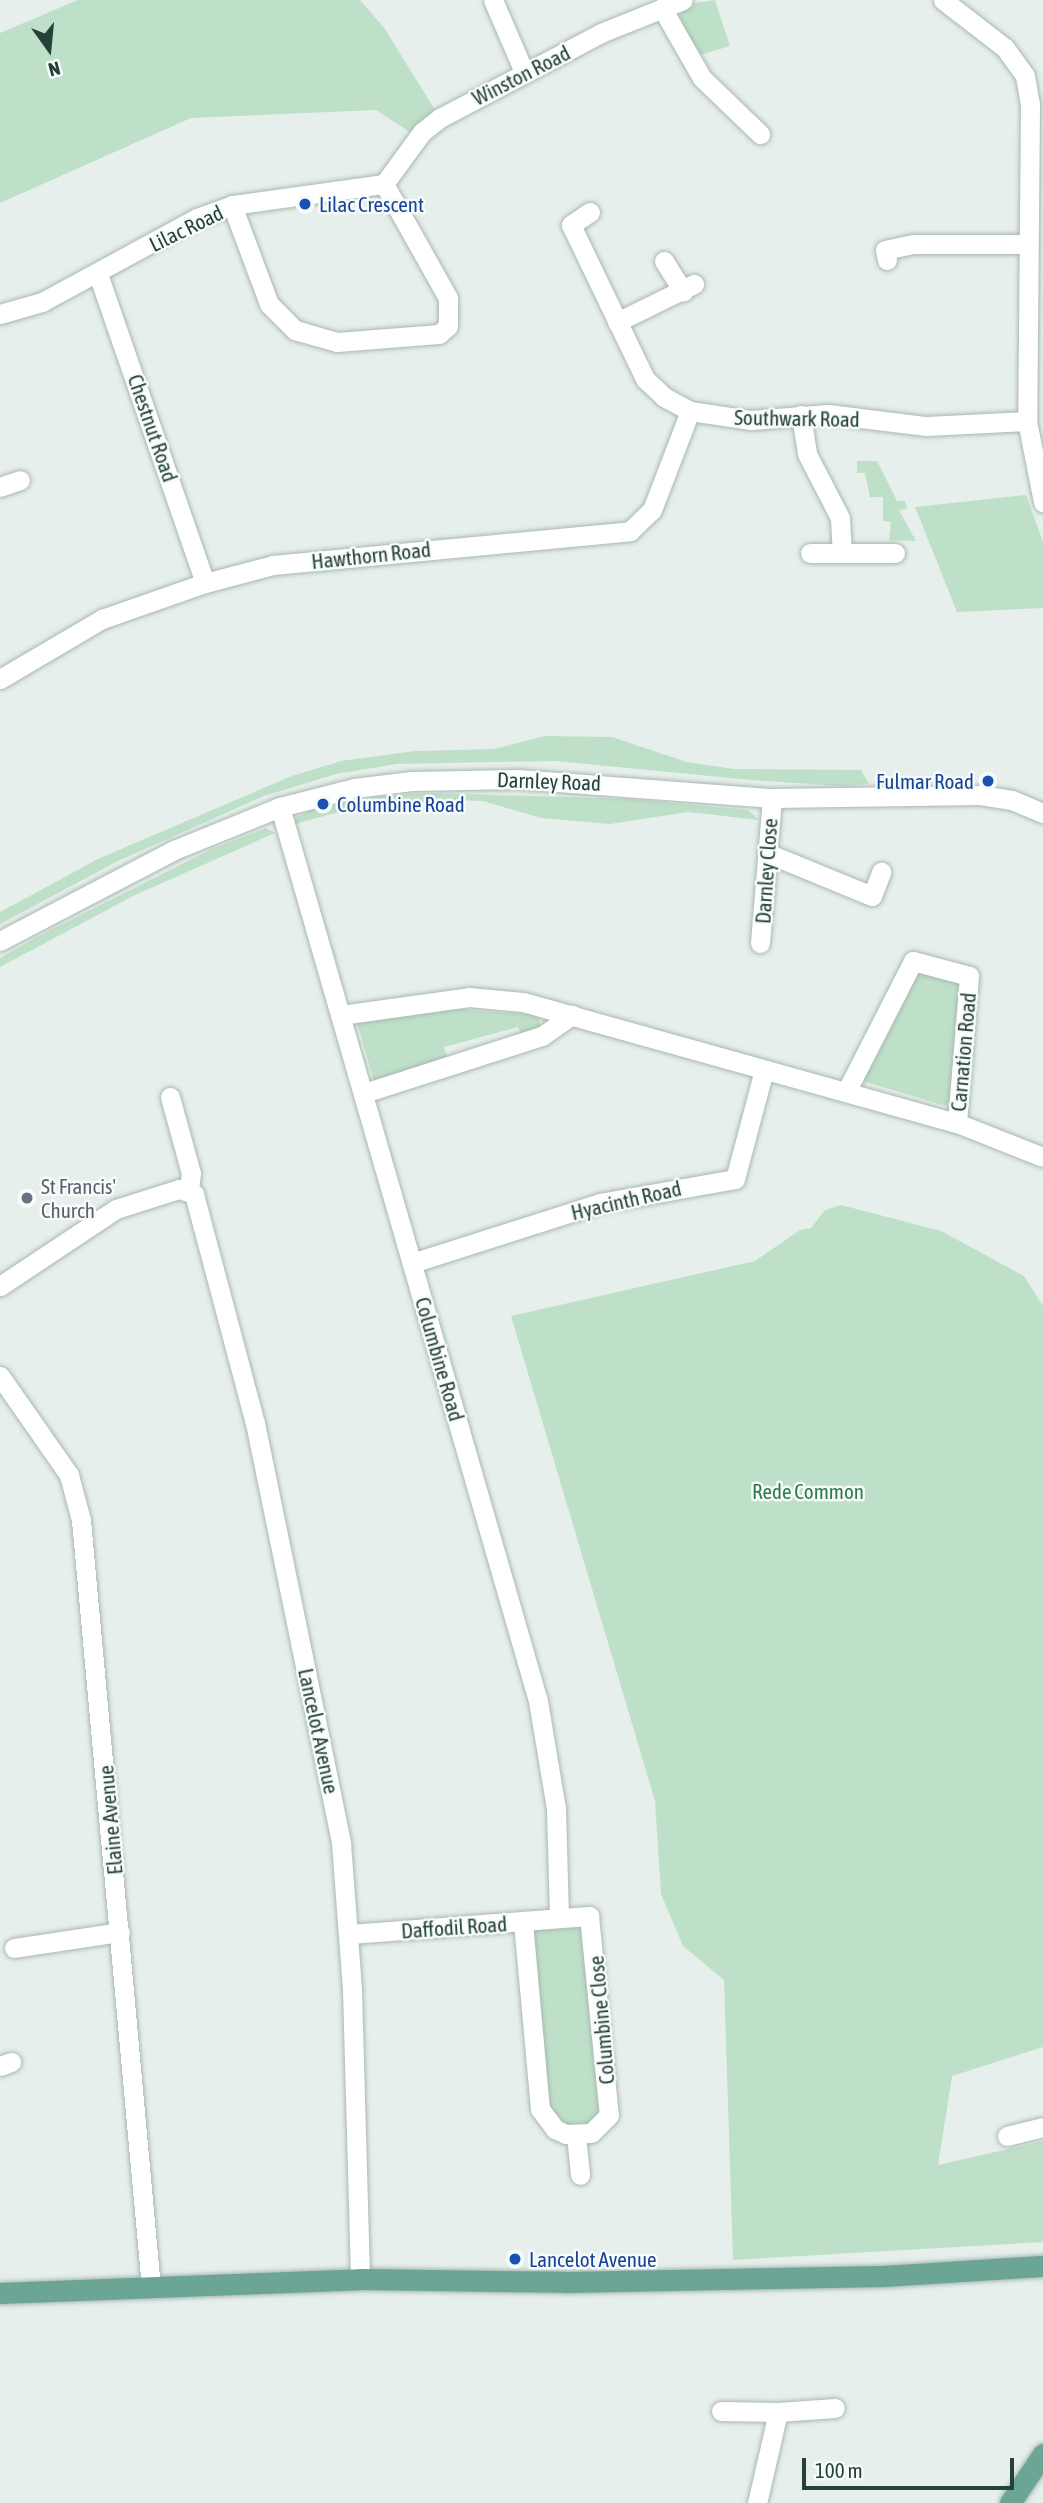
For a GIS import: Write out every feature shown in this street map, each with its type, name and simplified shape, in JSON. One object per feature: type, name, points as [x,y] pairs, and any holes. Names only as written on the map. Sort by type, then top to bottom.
[{"type":"main road","points":[[0,2292],[360,2279],[565,2282],[854,2277],[1043,2266]]},
{"type":"main road","points":[[1010,2503],[1043,2454]]},
{"type":"street","points":[[493,0],[524,72]]},
{"type":"street","name":"Winston Road","points":[[384,184],[422,132],[440,118],[524,72],[683,0]]},
{"type":"street","points":[[943,0],[1005,48],[1025,76],[1030,104],[1028,244],[1035,350],[1027,421],[1043,502]]},
{"type":"street","points":[[662,8],[702,78],[760,134]]},
{"type":"street","points":[[232,205],[269,304],[295,330],[337,342],[439,334],[448,326],[448,298],[384,184]]},
{"type":"street","name":"Lilac Road","points":[[0,314],[41,302],[98,274],[197,218],[232,205],[384,184]]},
{"type":"street","name":"Southwark Road","points":[[590,212],[571,225],[645,379],[664,397],[690,411],[751,419],[801,415],[926,426],[1027,421]]},
{"type":"street","points":[[887,260],[885,250],[914,244],[1028,244]]},
{"type":"street","points":[[617,322],[688,287],[664,261]]},
{"type":"street","name":"Chestnut Road","points":[[98,274],[205,583]]},
{"type":"street","name":"Hawthorn Road","points":[[0,679],[102,619],[205,583],[286,564],[630,531],[652,510],[690,411]]},
{"type":"street","points":[[801,415],[807,454],[840,518],[842,552]]},
{"type":"street","points":[[0,487],[20,480]]},
{"type":"street","points":[[810,553],[895,553]]},
{"type":"street","name":"Darnley Road","points":[[0,941],[174,850],[280,807],[354,788],[412,781],[518,779],[772,798],[979,795],[1012,800],[1043,813]]},
{"type":"street","name":"Darnley Close","points":[[760,943],[772,798]]},
{"type":"street","name":"Columbine Road","points":[[280,807],[365,1093],[538,1700],[556,1809],[559,1917]]},
{"type":"street","points":[[767,853],[872,896],[881,872]]},
{"type":"street","name":"Carnation Road","points":[[846,1092],[913,961],[969,976],[957,1123]]},
{"type":"street","name":"Carnation Road","points":[[341,1015],[469,997],[523,1002],[957,1123],[1043,1157]]},
{"type":"street","points":[[365,1093],[542,1037],[572,1015]]},
{"type":"street","name":"Hyacinth Road","points":[[412,1263],[600,1203],[736,1179],[764,1070]]},
{"type":"street","name":"Lancelot Avenue","points":[[170,1097],[191,1175],[192,1193],[259,1442],[339,1828],[349,1934],[360,2279]]},
{"type":"street","points":[[0,1286],[116,1209],[192,1193]]},
{"type":"street","name":"Elaine Avenue","points":[[0,1376],[56,1455],[77,1496],[120,1931],[151,2287]]},
{"type":"street","name":"Daffodil Road","points":[[349,1934],[559,1917]]},
{"type":"street","name":"Columbine Close","points":[[559,1917],[591,1918],[609,2098],[609,2115],[602,2126],[576,2136]]},
{"type":"street","points":[[523,1921],[540,2109],[555,2129],[576,2136],[580,2175]]},
{"type":"street","points":[[14,1948],[120,1931]]},
{"type":"street","points":[[1007,2136],[1043,2127]]},
{"type":"street","points":[[721,2412],[835,2408]]},
{"type":"street","points":[[757,2503],[778,2412]]},
{"type":"green space","points":[[78,0],[360,0],[385,29],[435,110],[410,132],[376,110],[191,118],[0,203],[0,33]]},
{"type":"green space","points":[[715,0],[730,46],[697,56],[679,16],[690,4]]},
{"type":"green space","points":[[857,461],[877,461],[897,501],[905,501],[907,509],[899,510],[916,541],[889,540],[891,522],[883,521],[883,497],[870,497],[865,473],[857,473]]},
{"type":"green space","points":[[1026,495],[1043,542],[1043,608],[957,612],[915,507]]},
{"type":"green space","points":[[545,736],[612,737],[687,762],[734,769],[861,770],[869,784],[840,786],[751,780],[556,761],[397,764],[336,774],[264,796],[118,861],[0,924],[0,912],[100,858],[289,777],[341,761],[415,751],[494,749]]},
{"type":"green space","points":[[431,793],[628,799],[748,810],[759,820],[688,812],[610,824],[541,818],[483,801],[449,800],[361,806],[295,824],[295,818],[312,810],[381,796]]},
{"type":"green space","points":[[266,828],[275,833],[135,895],[0,967],[0,958],[35,938],[212,849]]},
{"type":"green space","points":[[918,968],[962,983],[949,1107],[863,1081],[863,1071],[868,1072]]},
{"type":"green space","points":[[457,1009],[539,1015],[540,1028],[522,1036],[518,1027],[444,1047],[447,1057],[374,1081],[357,1022]]},
{"type":"green space","name":"Rede Common","points":[[841,1205],[941,1231],[1024,1276],[1043,1306],[1043,2047],[952,2076],[938,2165],[1043,2141],[1043,2242],[733,2260],[724,1980],[683,1946],[661,1894],[655,1801],[511,1316],[755,1261],[800,1230],[811,1228],[825,1210]]},
{"type":"green space","points":[[581,1919],[602,2110],[586,2126],[565,2125],[548,2109],[531,1924]]},
{"type":"place","name":"Lilac Crescent","points":[[305,204]]},
{"type":"place","name":"Fulmar Road","points":[[988,781]]},
{"type":"place","name":"Columbine Road","points":[[323,804]]},
{"type":"place","name":"St Francis' Church","points":[[27,1198]]},
{"type":"place","name":"Lancelot Avenue","points":[[515,2259]]}]
